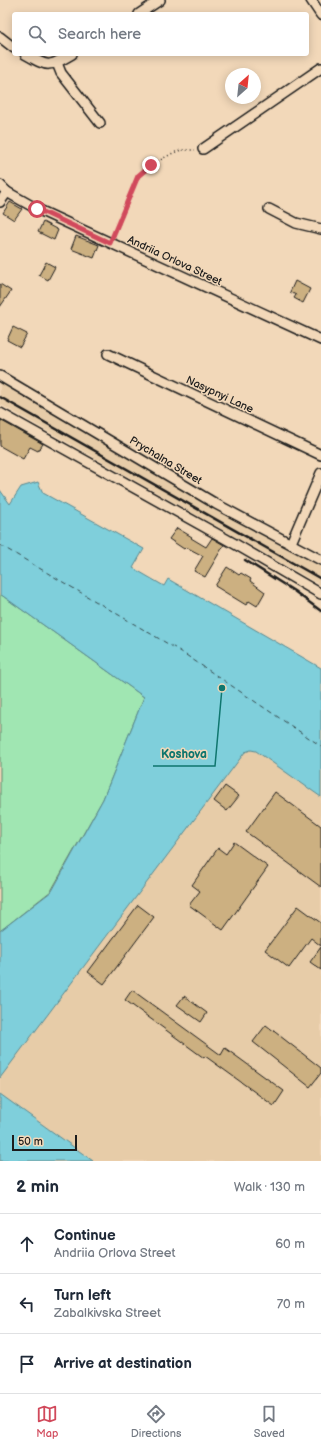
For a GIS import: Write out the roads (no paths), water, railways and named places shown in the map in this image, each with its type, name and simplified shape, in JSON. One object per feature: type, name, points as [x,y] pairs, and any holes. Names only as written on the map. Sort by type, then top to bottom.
[{"type":"street","points":[[142,12],[160,0]]},
{"type":"street","points":[[311,0],[321,14]]},
{"type":"street","points":[[0,37],[12,46]]},
{"type":"street","points":[[28,56],[43,65],[57,63],[69,56]]},
{"type":"street","points":[[57,63],[61,73],[100,123]]},
{"type":"street","points":[[203,149],[321,68]]},
{"type":"street","name":"Andriia Orlova Street","points":[[0,185],[7,192],[37,209],[321,340]]},
{"type":"street","points":[[0,202],[7,192]]},
{"type":"street","points":[[269,210],[301,224],[321,229]]},
{"type":"street","name":"Nasypnyi Lane","points":[[108,354],[321,454]]},
{"type":"street","name":"Prychalna Street","points":[[0,376],[216,504],[321,560]]},
{"type":"street","points":[[0,413],[235,544],[321,594]]},
{"type":"street","points":[[291,543],[321,473]]},
{"type":"water","points":[[38,482],[43,493],[144,549],[133,568],[164,586],[168,579],[321,668],[321,797],[256,751],[251,750],[245,752],[0,1078],[0,931],[52,891],[103,799],[144,697],[0,594],[0,490],[10,504],[21,487]]},
{"type":"water","points":[[0,1094],[93,1161],[0,1161]]},
{"type":"railway","points":[[0,397],[321,579]]},
{"type":"railway","points":[[245,560],[294,591],[321,611]]},
{"type":"place","name":"Koshova","points":[[222,688]]}]
